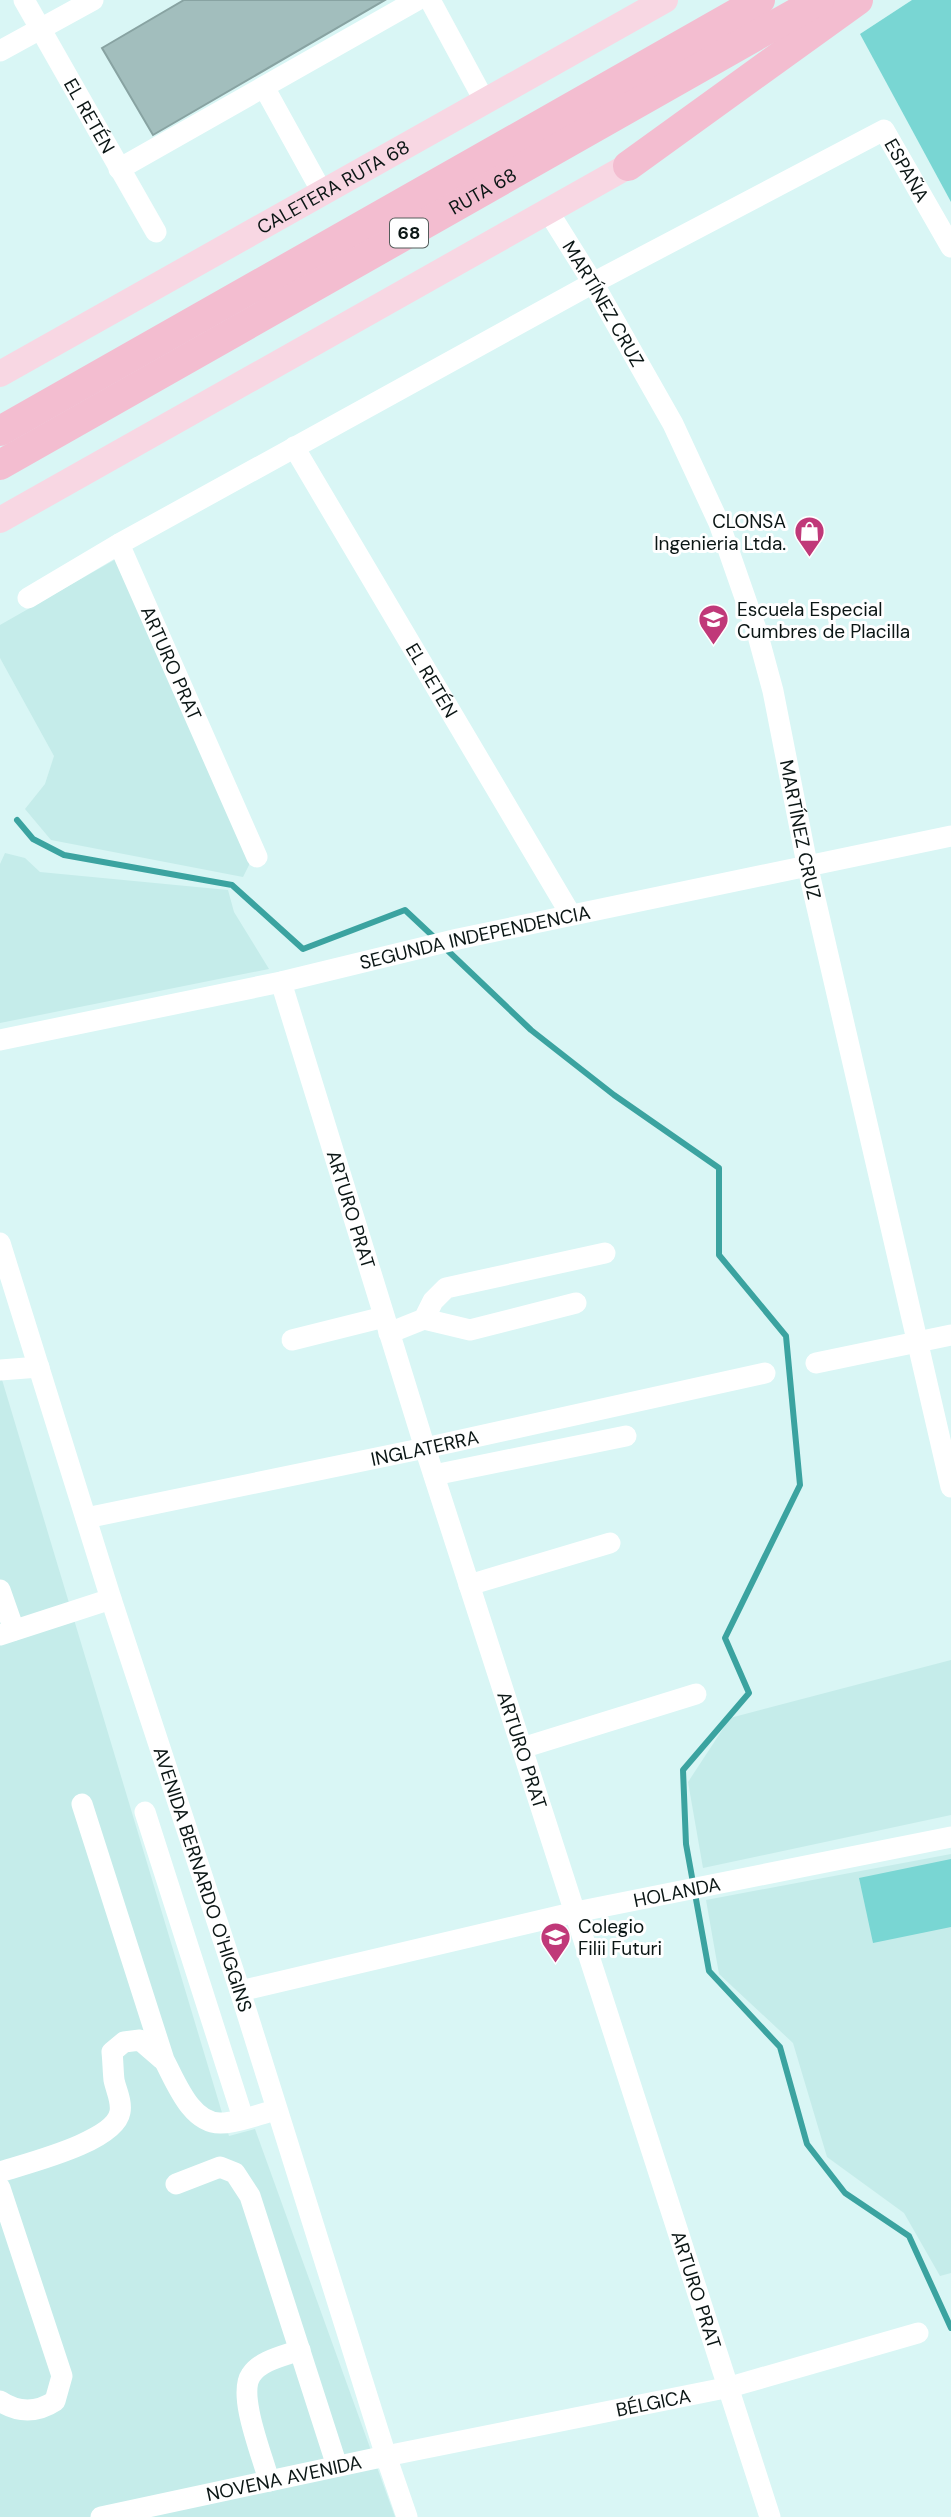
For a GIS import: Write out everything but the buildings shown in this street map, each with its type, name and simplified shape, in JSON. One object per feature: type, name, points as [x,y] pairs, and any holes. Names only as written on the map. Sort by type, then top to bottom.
[{"type":"highway","name":"RUTA 68","points":[[0,430],[760,0]]},
{"type":"highway","name":"RUTA 68","points":[[0,465],[819,0]]},
{"type":"highway","points":[[628,166],[858,0]]},
{"type":"main road","name":"CALETERA RUTA 68","points":[[0,374],[665,0]]},
{"type":"main road","points":[[0,520],[628,166]]},
{"type":"street","name":"EL RETÉN","points":[[24,0],[156,232]]},
{"type":"street","points":[[0,51],[93,0]]},
{"type":"street","points":[[119,169],[417,0]]},
{"type":"street","points":[[430,0],[484,100]]},
{"type":"street","points":[[264,87],[322,192]]},
{"type":"street","name":"ESPAÑA","points":[[593,283],[884,131],[951,247]]},
{"type":"street","name":"MARTÍNEZ CRUZ","points":[[548,211],[593,283],[673,424],[714,510],[739,574],[774,691],[807,864],[951,1487]]},
{"type":"street","points":[[28,598],[119,544],[593,283]]},
{"type":"street","name":"EL RETÉN","points":[[294,447],[571,915]]},
{"type":"street","name":"ARTURO PRAT","points":[[119,544],[257,857]]},
{"type":"street","name":"SEGUNDA INDEPENDENCIA","points":[[0,1040],[281,982],[458,939],[951,835]]},
{"type":"street","name":"ARTURO PRAT","points":[[281,982],[425,1448],[770,2517]]},
{"type":"street","name":"AVENIDA BERNARDO O'HIGGINS","points":[[0,1243],[111,1599],[240,1991],[407,2517]]},
{"type":"street","points":[[424,1319],[433,1301],[446,1288],[605,1253]]},
{"type":"street","points":[[292,1340],[424,1319],[470,1330],[576,1303]]},
{"type":"street","points":[[816,1363],[951,1335]]},
{"type":"street","points":[[0,1370],[39,1367]]},
{"type":"street","name":"INGLATERRA","points":[[86,1518],[425,1448],[765,1373]]},
{"type":"street","points":[[434,1475],[626,1436]]},
{"type":"street","points":[[469,1585],[610,1543]]},
{"type":"street","points":[[0,1590],[7,1633],[111,1599]]},
{"type":"street","points":[[522,1748],[696,1694]]},
{"type":"street","points":[[82,1804],[164,2060],[184,2097],[202,2118],[220,2123],[276,2110]]},
{"type":"street","points":[[145,1812],[243,2118]]},
{"type":"street","name":"HOLANDA","points":[[240,1991],[576,1912],[951,1837]]},
{"type":"street","points":[[0,2172],[83,2145],[120,2116],[121,2105],[114,2077],[112,2052],[124,2042],[140,2040],[164,2060]]},
{"type":"street","points":[[176,2184],[220,2166],[234,2173],[250,2196],[337,2466]]},
{"type":"street","points":[[0,2188],[62,2376],[55,2401],[44,2408],[13,2410],[0,2401]]},
{"type":"street","name":"BÉLGICA","points":[[386,2456],[730,2387],[918,2333]]},
{"type":"street","points":[[269,2481],[246,2397],[250,2376],[262,2364],[300,2350]]},
{"type":"street","name":"NOVENA AVENIDA","points":[[101,2517],[386,2456]]},
{"type":"shaded area","points":[[912,0],[951,0],[951,202],[860,34]]},
{"type":"shaded area","points":[[116,559],[250,863],[243,877],[51,840],[25,809],[45,784],[54,756],[0,658],[0,625]]},
{"type":"shaded area","points":[[5,853],[25,858],[40,872],[228,890],[234,912],[269,969],[0,1023],[0,864]]},
{"type":"shaded area","points":[[0,1373],[229,2136],[255,2129],[395,2517],[0,2517]]},
{"type":"shaded area","points":[[951,1660],[951,1815],[703,1868],[688,1782],[730,1718]]},
{"type":"shaded area","points":[[951,1854],[951,2273],[940,2276],[904,2213],[827,2157],[793,2043],[719,1974],[706,1900]]},
{"type":"shaded area","points":[[951,1859],[951,1927],[873,1943],[859,1878]]},
{"type":"waterway","points":[[17,820],[33,839],[64,855],[232,885],[303,949],[405,910],[437,940]]},
{"type":"waterway","points":[[445,948],[531,1030],[614,1095],[719,1168],[719,1255],[786,1336],[800,1485],[725,1638],[749,1693],[683,1770],[686,1844],[709,1971],[780,2047],[807,2144],[845,2193],[909,2236],[951,2328]]},
{"type":"place","name":"CLONSA Ingenieria Ltda.","points":[[809,559]]},
{"type":"place","name":"Escuela Especial Cumbres de Placilla","points":[[714,647]]},
{"type":"place","name":"Colegio Filii Futuri","points":[[555,1964]]}]
